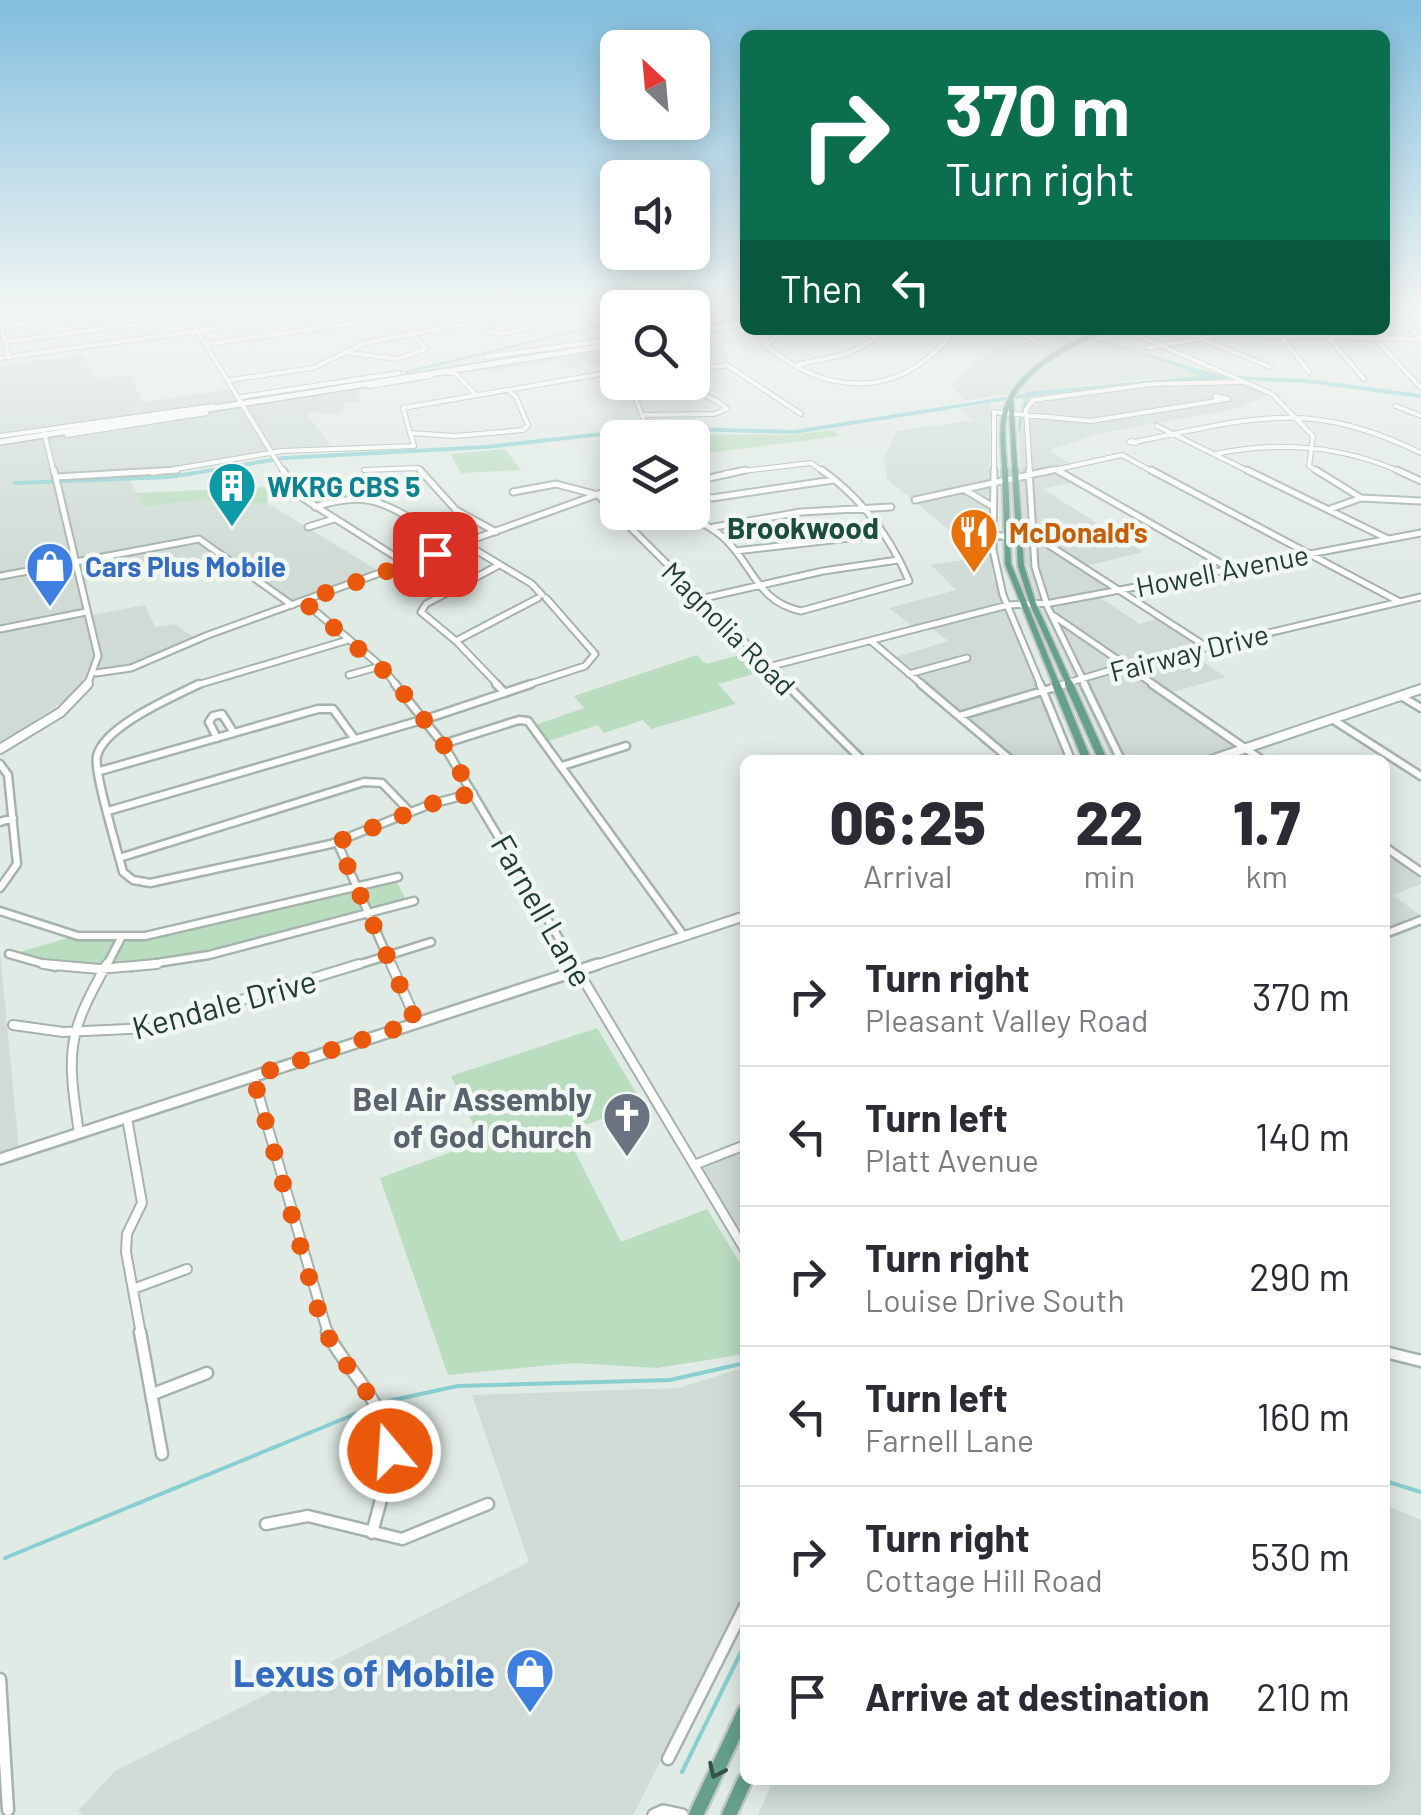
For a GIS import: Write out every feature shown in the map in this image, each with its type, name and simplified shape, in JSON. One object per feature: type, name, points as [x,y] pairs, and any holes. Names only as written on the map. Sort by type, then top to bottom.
[{"type":"main road","points":[[2,440],[114,426],[176,411],[286,394]]},
{"type":"main road","points":[[1017,394],[1009,413],[1005,480],[1008,564],[1085,755]]},
{"type":"main road","points":[[45,434],[86,424],[204,410],[243,400]]},
{"type":"main road","points":[[1009,413],[1021,566],[1033,604],[1102,755]]},
{"type":"main road","points":[[696,1815],[740,1722]]},
{"type":"main road","points":[[729,1815],[743,1785]]},
{"type":"street","points":[[239,394],[298,495],[407,564]]},
{"type":"street","points":[[243,400],[282,394]]},
{"type":"street","points":[[57,481],[414,446],[400,409],[489,394]]},
{"type":"street","points":[[410,433],[454,436],[523,430],[528,426],[512,394]]},
{"type":"street","points":[[643,415],[722,413],[727,407],[710,394]]},
{"type":"street","points":[[770,394],[801,414]]},
{"type":"street","points":[[1068,394],[1033,400],[1026,414],[1031,537],[1047,603],[1119,755]]},
{"type":"street","points":[[1270,394],[1279,398],[1312,436],[1309,466],[1361,498]]},
{"type":"street","points":[[635,400],[645,420]]},
{"type":"street","points":[[1069,755],[997,570],[992,506],[994,412],[1091,421],[1222,400]]},
{"type":"street","points":[[1396,406],[1421,416]]},
{"type":"street","points":[[2,440],[176,411],[206,413],[114,426]]},
{"type":"street","points":[[1135,442],[1260,417],[1297,417],[1368,428],[1421,453]]},
{"type":"street","points":[[1157,426],[1388,539]]},
{"type":"street","points":[[45,434],[98,664],[89,685]]},
{"type":"street","points":[[1214,454],[1266,443],[1310,448],[1369,458],[1421,481]]},
{"type":"street","points":[[916,500],[1122,455],[1400,602]]},
{"type":"street","points":[[710,478],[808,462],[867,510],[909,578],[900,587],[800,611],[780,606],[748,576],[736,550],[712,528]]},
{"type":"street","points":[[364,470],[418,468],[456,510],[496,532]]},
{"type":"street","points":[[1055,468],[1230,569]]},
{"type":"street","points":[[710,498],[834,480]]},
{"type":"street","points":[[513,492],[567,485],[598,495]]},
{"type":"street","points":[[964,489],[992,506]]},
{"type":"street","points":[[315,507],[351,495],[368,495],[408,517]]},
{"type":"street","points":[[0,750],[107,674],[598,495]]},
{"type":"street","name":"Magnolia Road","points":[[598,495],[857,755]]},
{"type":"street","points":[[1328,510],[1361,498],[1421,501]]},
{"type":"street","points":[[712,528],[789,513],[891,508]]},
{"type":"street","points":[[308,527],[334,518]]},
{"type":"street","name":"Howell Avenue","points":[[768,667],[1008,605],[1047,603],[1421,533]]},
{"type":"street","points":[[736,550],[884,534]]},
{"type":"street","points":[[993,535],[1031,537],[1206,647]]},
{"type":"street","points":[[2,578],[202,540],[292,605]]},
{"type":"street","points":[[108,811],[586,666],[595,654],[542,597],[499,564],[464,544]]},
{"type":"street","points":[[700,599],[898,560]]},
{"type":"street","points":[[499,564],[426,604],[422,614],[456,641],[504,693]]},
{"type":"street","points":[[456,641],[473,635],[520,604],[542,597]]},
{"type":"street","name":"Fairway Drive","points":[[959,716],[1129,666],[1421,597]]},
{"type":"street","name":"Farnell Lane","points":[[303,601],[381,666],[443,744],[740,1242]]},
{"type":"street","points":[[0,629],[86,612]]},
{"type":"street","points":[[1054,616],[1255,755]]},
{"type":"street","points":[[350,640],[206,681],[166,699],[102,744],[96,758],[123,872],[140,882],[177,878],[337,842],[410,812],[473,793]]},
{"type":"street","points":[[870,640],[1005,755]]},
{"type":"street","points":[[908,674],[967,658]]},
{"type":"street","points":[[98,664],[125,670]]},
{"type":"street","points":[[349,676],[381,666]]},
{"type":"street","points":[[96,673],[125,670]]},
{"type":"street","points":[[1225,755],[1421,689]]},
{"type":"street","points":[[1401,696],[1421,708]]},
{"type":"street","points":[[99,771],[318,708],[333,708],[354,738]]},
{"type":"street","points":[[217,738],[209,722],[213,716],[222,714],[234,733]]},
{"type":"street","points":[[1332,719],[1388,755]]},
{"type":"street","points":[[443,744],[519,720],[528,721],[684,936]]},
{"type":"street","points":[[562,766],[626,746]]},
{"type":"street","points":[[1390,756],[1421,776]]},
{"type":"street","points":[[0,764],[8,776],[17,864],[0,888]]},
{"type":"street","points":[[119,858],[364,782],[382,783],[410,812]]},
{"type":"street","points":[[0,822],[13,818]]},
{"type":"street","points":[[337,842],[416,1022]]},
{"type":"street","points":[[1390,850],[1421,872]]},
{"type":"street","points":[[0,911],[60,932],[121,938],[188,928],[398,876]]},
{"type":"street","points":[[9,954],[40,964],[106,970],[174,962],[414,901]]},
{"type":"street","points":[[0,1159],[740,918]]},
{"type":"street","points":[[1390,932],[1421,920]]},
{"type":"street","points":[[80,1133],[69,1062],[80,1013],[121,938]]},
{"type":"street","name":"Kendale Drive","points":[[12,1025],[114,1032],[172,1023],[431,942]]},
{"type":"street","points":[[253,1076],[322,1324],[332,1348],[375,1403],[386,1425],[389,1469],[372,1533]]},
{"type":"street","points":[[128,1118],[142,1203],[127,1234],[162,1454]]},
{"type":"street","points":[[694,1165],[740,1147]]},
{"type":"street","points":[[134,1289],[187,1269]]},
{"type":"street","points":[[1390,1353],[1421,1361]]},
{"type":"street","points":[[152,1394],[208,1373]]},
{"type":"street","points":[[266,1524],[308,1516],[402,1539],[488,1504]]},
{"type":"street","points":[[668,1760],[740,1616]]},
{"type":"street","points":[[0,1679],[8,1810]]},
{"type":"street","points":[[654,1815],[663,1810],[682,1815]]},
{"type":"shaded area","points":[[0,394],[139,394],[142,402],[201,394],[236,394],[242,405],[311,394],[359,394],[360,402],[345,403],[342,413],[307,414],[334,450],[278,450],[167,471],[127,474],[144,507],[206,499],[218,507],[267,503],[379,571],[294,602],[227,554],[84,582],[92,615],[145,605],[155,627],[175,624],[195,638],[123,667],[89,675],[73,695],[0,744]]},
{"type":"shaded area","points":[[958,394],[1016,394],[964,400]]},
{"type":"shaded area","points":[[1269,394],[1236,409],[1102,433],[1049,450],[1071,464],[1053,469],[1075,482],[1043,489],[1143,552],[1082,567],[1116,592],[1097,596],[1140,624],[1159,618],[1200,646],[1186,650],[1226,677],[1166,694],[1248,755],[1110,755],[1038,600],[1026,562],[1018,423],[1023,397]]},
{"type":"shaded area","points":[[991,403],[988,524],[993,576],[1063,755],[1009,755],[893,658],[948,641],[926,624],[913,627],[889,608],[956,590],[931,565],[982,557],[887,479],[884,457],[897,431],[973,420],[958,409]]},
{"type":"shaded area","points":[[1390,857],[1421,879],[1421,884],[1393,895],[1419,914],[1390,926]]},
{"type":"shaded area","points":[[0,952],[19,1150],[0,1157]]},
{"type":"shaded area","points":[[740,1142],[740,1230],[697,1159]]},
{"type":"shaded area","points":[[740,1369],[740,1605],[633,1815],[83,1815],[78,1811],[115,1771],[529,1562],[472,1395],[679,1388]]},
{"type":"shaded area","points":[[1390,1507],[1421,1520],[1421,1815],[758,1815],[771,1785],[1390,1785]]},
{"type":"green space","points":[[833,430],[840,436],[710,453],[710,434],[790,435]]},
{"type":"green space","points":[[505,449],[521,470],[461,473],[450,454]]},
{"type":"green space","points":[[268,487],[267,503],[218,507],[206,499],[144,507],[137,493]]},
{"type":"green space","points":[[751,652],[768,670],[718,684],[736,704],[651,729],[643,720],[604,733],[598,725],[546,742],[533,726],[584,708],[574,696],[697,655],[706,664]]},
{"type":"green space","points":[[396,880],[406,900],[211,952],[107,965],[59,963],[16,953],[68,938],[132,941],[171,935]]},
{"type":"green space","points":[[597,1028],[643,1104],[565,1132],[621,1242],[707,1209],[740,1263],[740,1355],[657,1368],[573,1363],[448,1375],[380,1178],[481,1141],[451,1076]]},
{"type":"waterway","points":[[16,483],[170,477],[284,458],[486,447],[656,428],[794,432],[1037,394]]},
{"type":"waterway","points":[[1404,394],[1421,396]]},
{"type":"waterway","points":[[1023,410],[1027,398]]},
{"type":"waterway","points":[[1019,430],[1021,416]]},
{"type":"waterway","points":[[388,1401],[458,1386],[670,1380],[740,1364]]},
{"type":"waterway","points":[[5,1558],[365,1410]]},
{"type":"waterway","points":[[1390,1483],[1421,1492]]},
{"type":"waterway","points":[[682,1772],[740,1654]]},
{"type":"place","name":"WKRG CBS 5","points":[[232,528]]},
{"type":"place","name":"McDonald's","points":[[974,574]]},
{"type":"place","name":"Cars Plus Mobile","points":[[50,608]]},
{"type":"place","name":"Bel Air Assembly of God Church","points":[[627,1158]]},
{"type":"place","name":"Lexus of Mobile","points":[[530,1714]]},
{"type":"district","name":"Brookwood","points":[[803,527]]},
{"type":"route","points":[[390,1451],[382,1414],[332,1348],[322,1324],[253,1076],[416,1022],[337,842],[431,804],[473,793],[443,744],[390,676],[303,601],[435,554]]}]
